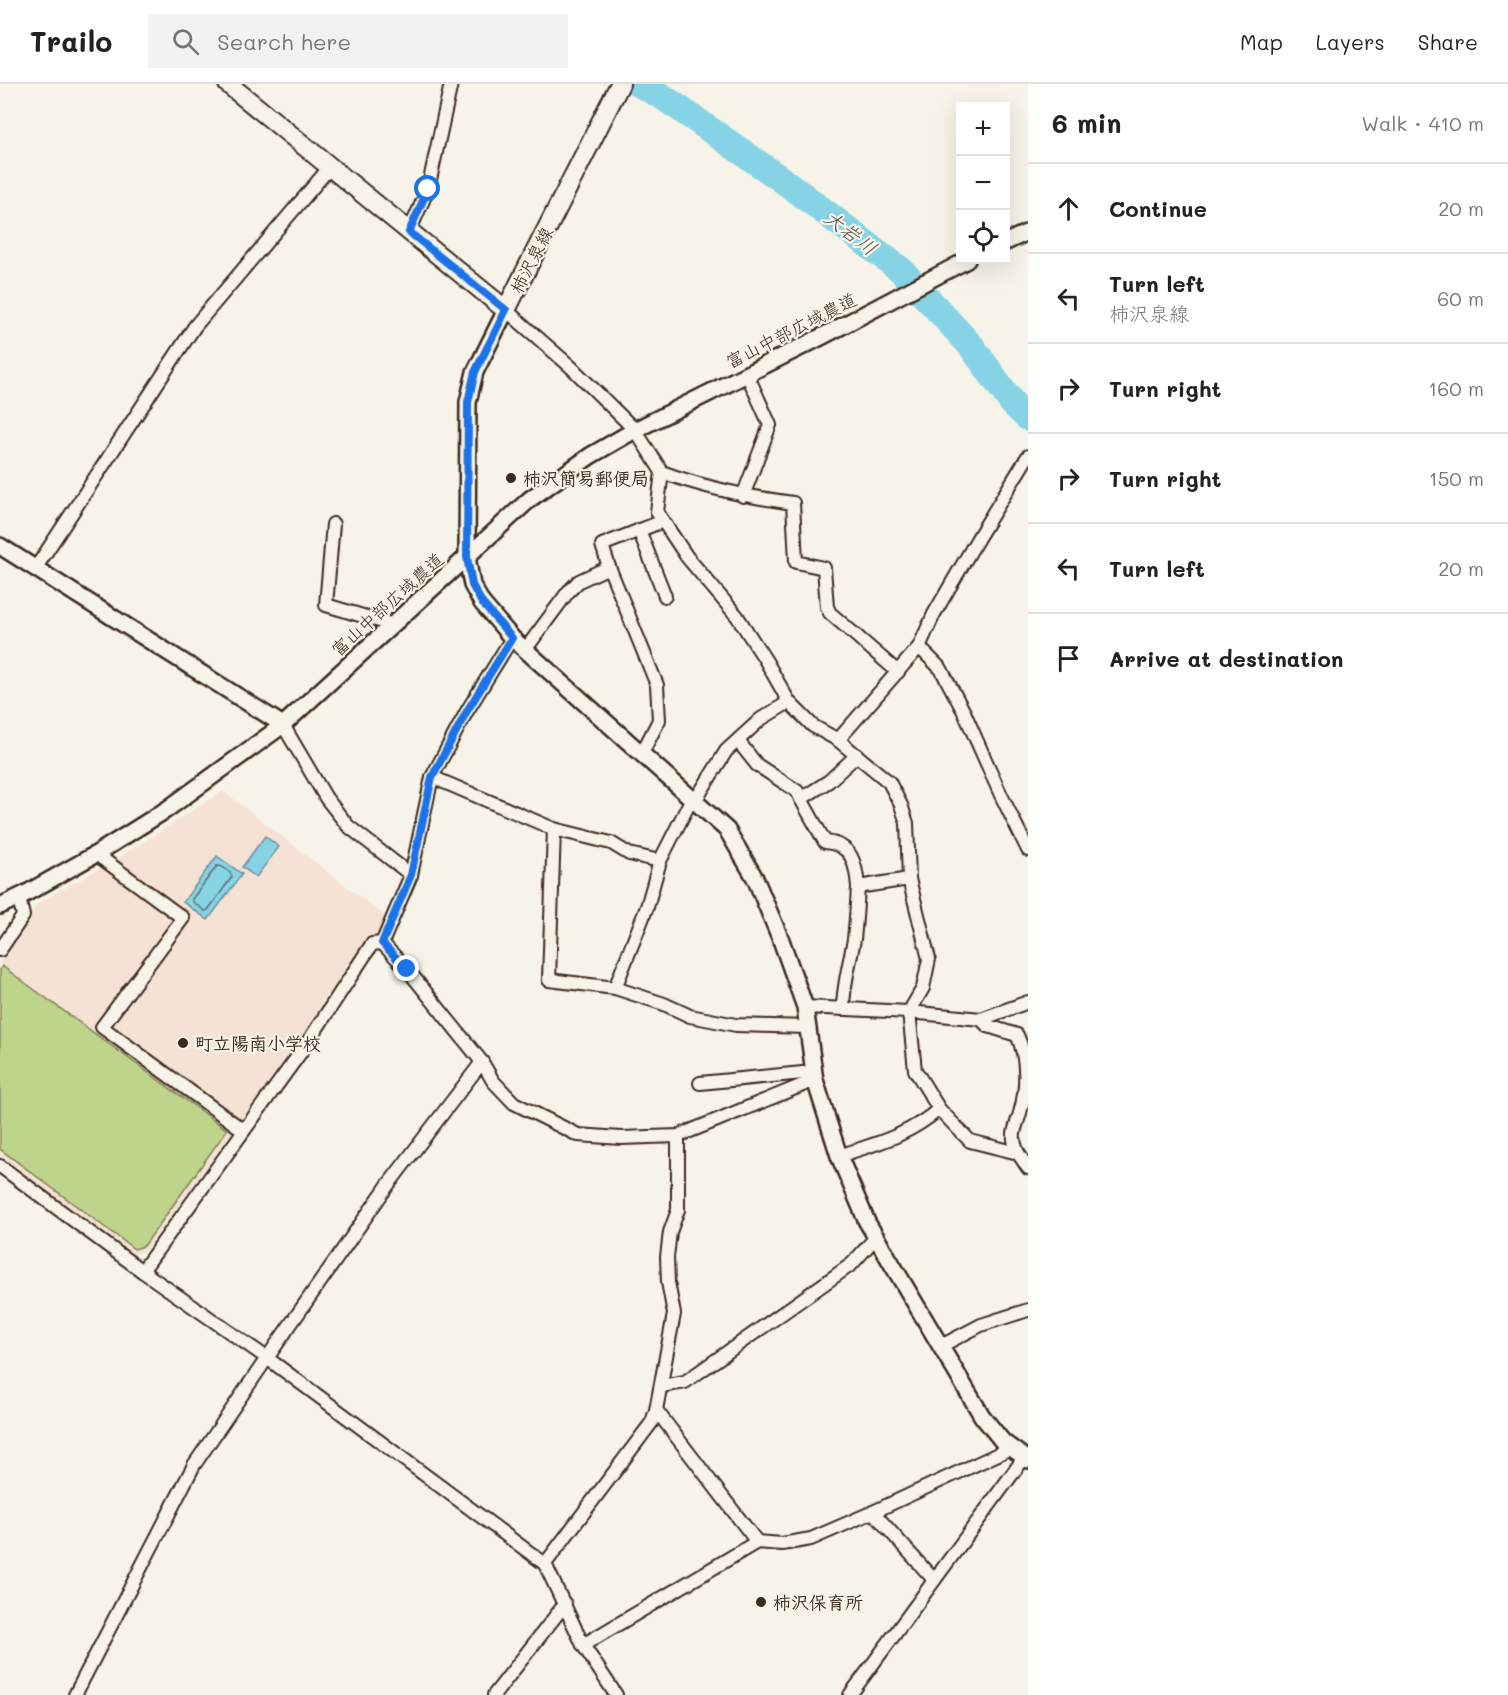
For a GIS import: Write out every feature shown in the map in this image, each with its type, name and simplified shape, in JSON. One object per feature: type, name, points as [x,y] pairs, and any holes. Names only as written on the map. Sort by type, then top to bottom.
[{"type":"main road","name":"柿沢泉線","points":[[228,84],[506,310],[618,87]]},
{"type":"street","points":[[409,232],[428,189],[451,84]]},
{"type":"street","points":[[35,569],[195,326],[330,167]]},
{"type":"street","points":[[1010,240],[1028,232]]},
{"type":"street","name":"富山中部広域農道","points":[[0,906],[96,854],[166,810],[283,725],[530,500],[590,456],[635,430],[958,264]]},
{"type":"street","points":[[850,1695],[1026,1459],[1003,1442],[981,1416],[867,1222],[839,1156],[814,1076],[805,1007],[781,940],[755,878],[727,830],[512,638],[482,603],[472,585],[467,557],[468,402],[475,372],[506,310],[570,366],[635,430],[662,472],[687,482],[743,496],[793,503],[796,561],[824,568],[827,607],[830,613],[898,672]]},
{"type":"street","points":[[743,496],[770,425],[747,374]]},
{"type":"street","points":[[838,740],[919,647],[934,614],[1028,456]]},
{"type":"street","points":[[662,472],[657,512],[687,556],[737,616],[789,702],[813,726],[838,740],[889,782],[907,823],[909,879],[929,959],[923,988],[909,1012],[915,1070],[939,1109],[970,1141],[1018,1153]]},
{"type":"street","points":[[642,753],[659,720],[657,685],[602,545],[663,521]]},
{"type":"street","points":[[333,524],[326,605],[393,625]]},
{"type":"street","points":[[639,531],[665,596]]},
{"type":"street","points":[[0,546],[283,725],[326,798],[348,826],[411,875]]},
{"type":"street","points":[[525,650],[568,592],[579,581],[609,567]]},
{"type":"street","points":[[382,943],[411,875],[432,777],[467,711],[512,638]]},
{"type":"street","points":[[919,647],[941,669],[964,712],[999,793],[1028,850]]},
{"type":"street","points":[[615,988],[647,907],[660,861],[694,799],[726,751],[761,719],[789,702]]},
{"type":"street","points":[[738,741],[757,765],[797,791],[825,842],[836,843],[852,856],[858,887],[854,936],[843,987],[843,1009]]},
{"type":"street","points":[[801,799],[829,782],[856,755]]},
{"type":"street","points":[[432,777],[554,829],[611,843],[629,854],[660,861]]},
{"type":"street","points":[[554,829],[549,980],[615,988],[646,997],[690,1016],[736,1026],[807,1028]]},
{"type":"street","points":[[96,854],[183,918],[102,1027],[243,1130]]},
{"type":"street","points":[[858,887],[909,879]]},
{"type":"street","points":[[0,950],[23,916],[19,897]]},
{"type":"street","points":[[142,1270],[306,1045],[372,944],[382,943]]},
{"type":"street","points":[[382,943],[407,969],[482,1062],[493,1081],[514,1103],[578,1136],[621,1138],[678,1136],[814,1076]]},
{"type":"street","points":[[805,1007],[909,1012],[981,1019],[1028,1002]]},
{"type":"street","points":[[981,1019],[988,1026],[1017,1035],[1021,1043],[1025,1062],[1024,1095],[1020,1116],[1013,1129],[1013,1142],[1028,1168]]},
{"type":"street","points":[[75,1695],[194,1465],[388,1185],[482,1062]]},
{"type":"street","points":[[700,1083],[814,1076]]},
{"type":"street","points":[[839,1156],[900,1135],[922,1124],[939,1109]]},
{"type":"street","points":[[545,1564],[652,1422],[656,1410],[674,1314],[668,1282],[667,1257],[670,1232],[678,1210],[678,1136]]},
{"type":"street","points":[[0,1166],[267,1358],[545,1564],[583,1645],[616,1695]]},
{"type":"street","points":[[661,1386],[685,1382],[704,1369],[852,1264],[876,1237]]},
{"type":"street","points":[[941,1346],[981,1325],[1028,1310]]},
{"type":"street","points":[[656,1410],[757,1542]]},
{"type":"street","points":[[583,1645],[757,1542],[782,1544],[811,1539],[1011,1448]]},
{"type":"street","points":[[873,1512],[934,1580]]},
{"type":"street","points":[[494,1695],[565,1604]]},
{"type":"shaded area","points":[[223,791],[385,916],[368,949],[145,1251],[135,1255],[0,1157],[0,958],[38,903],[118,858]]},
{"type":"green space","points":[[2,966],[227,1130],[144,1246],[134,1249],[0,1149],[0,969]]},
{"type":"water","points":[[265,836],[279,847],[256,877],[242,867]]},
{"type":"water","points":[[217,856],[242,874],[208,920],[183,902]]},
{"type":"waterway","name":"大岩川","points":[[639,84],[663,97],[788,184],[901,270],[972,347],[1013,404],[1028,418]]},
{"type":"place","name":"柿沢簡易郵便局","points":[[511,478]]},
{"type":"place","name":"町立陽南小学校","points":[[183,1043]]},
{"type":"place","name":"柿沢保育所","points":[[761,1602]]},
{"type":"route","points":[[407,969],[382,943],[411,875],[432,777],[467,711],[512,638],[482,603],[472,585],[467,557],[468,402],[475,372],[506,310],[409,232],[428,189]]}]
